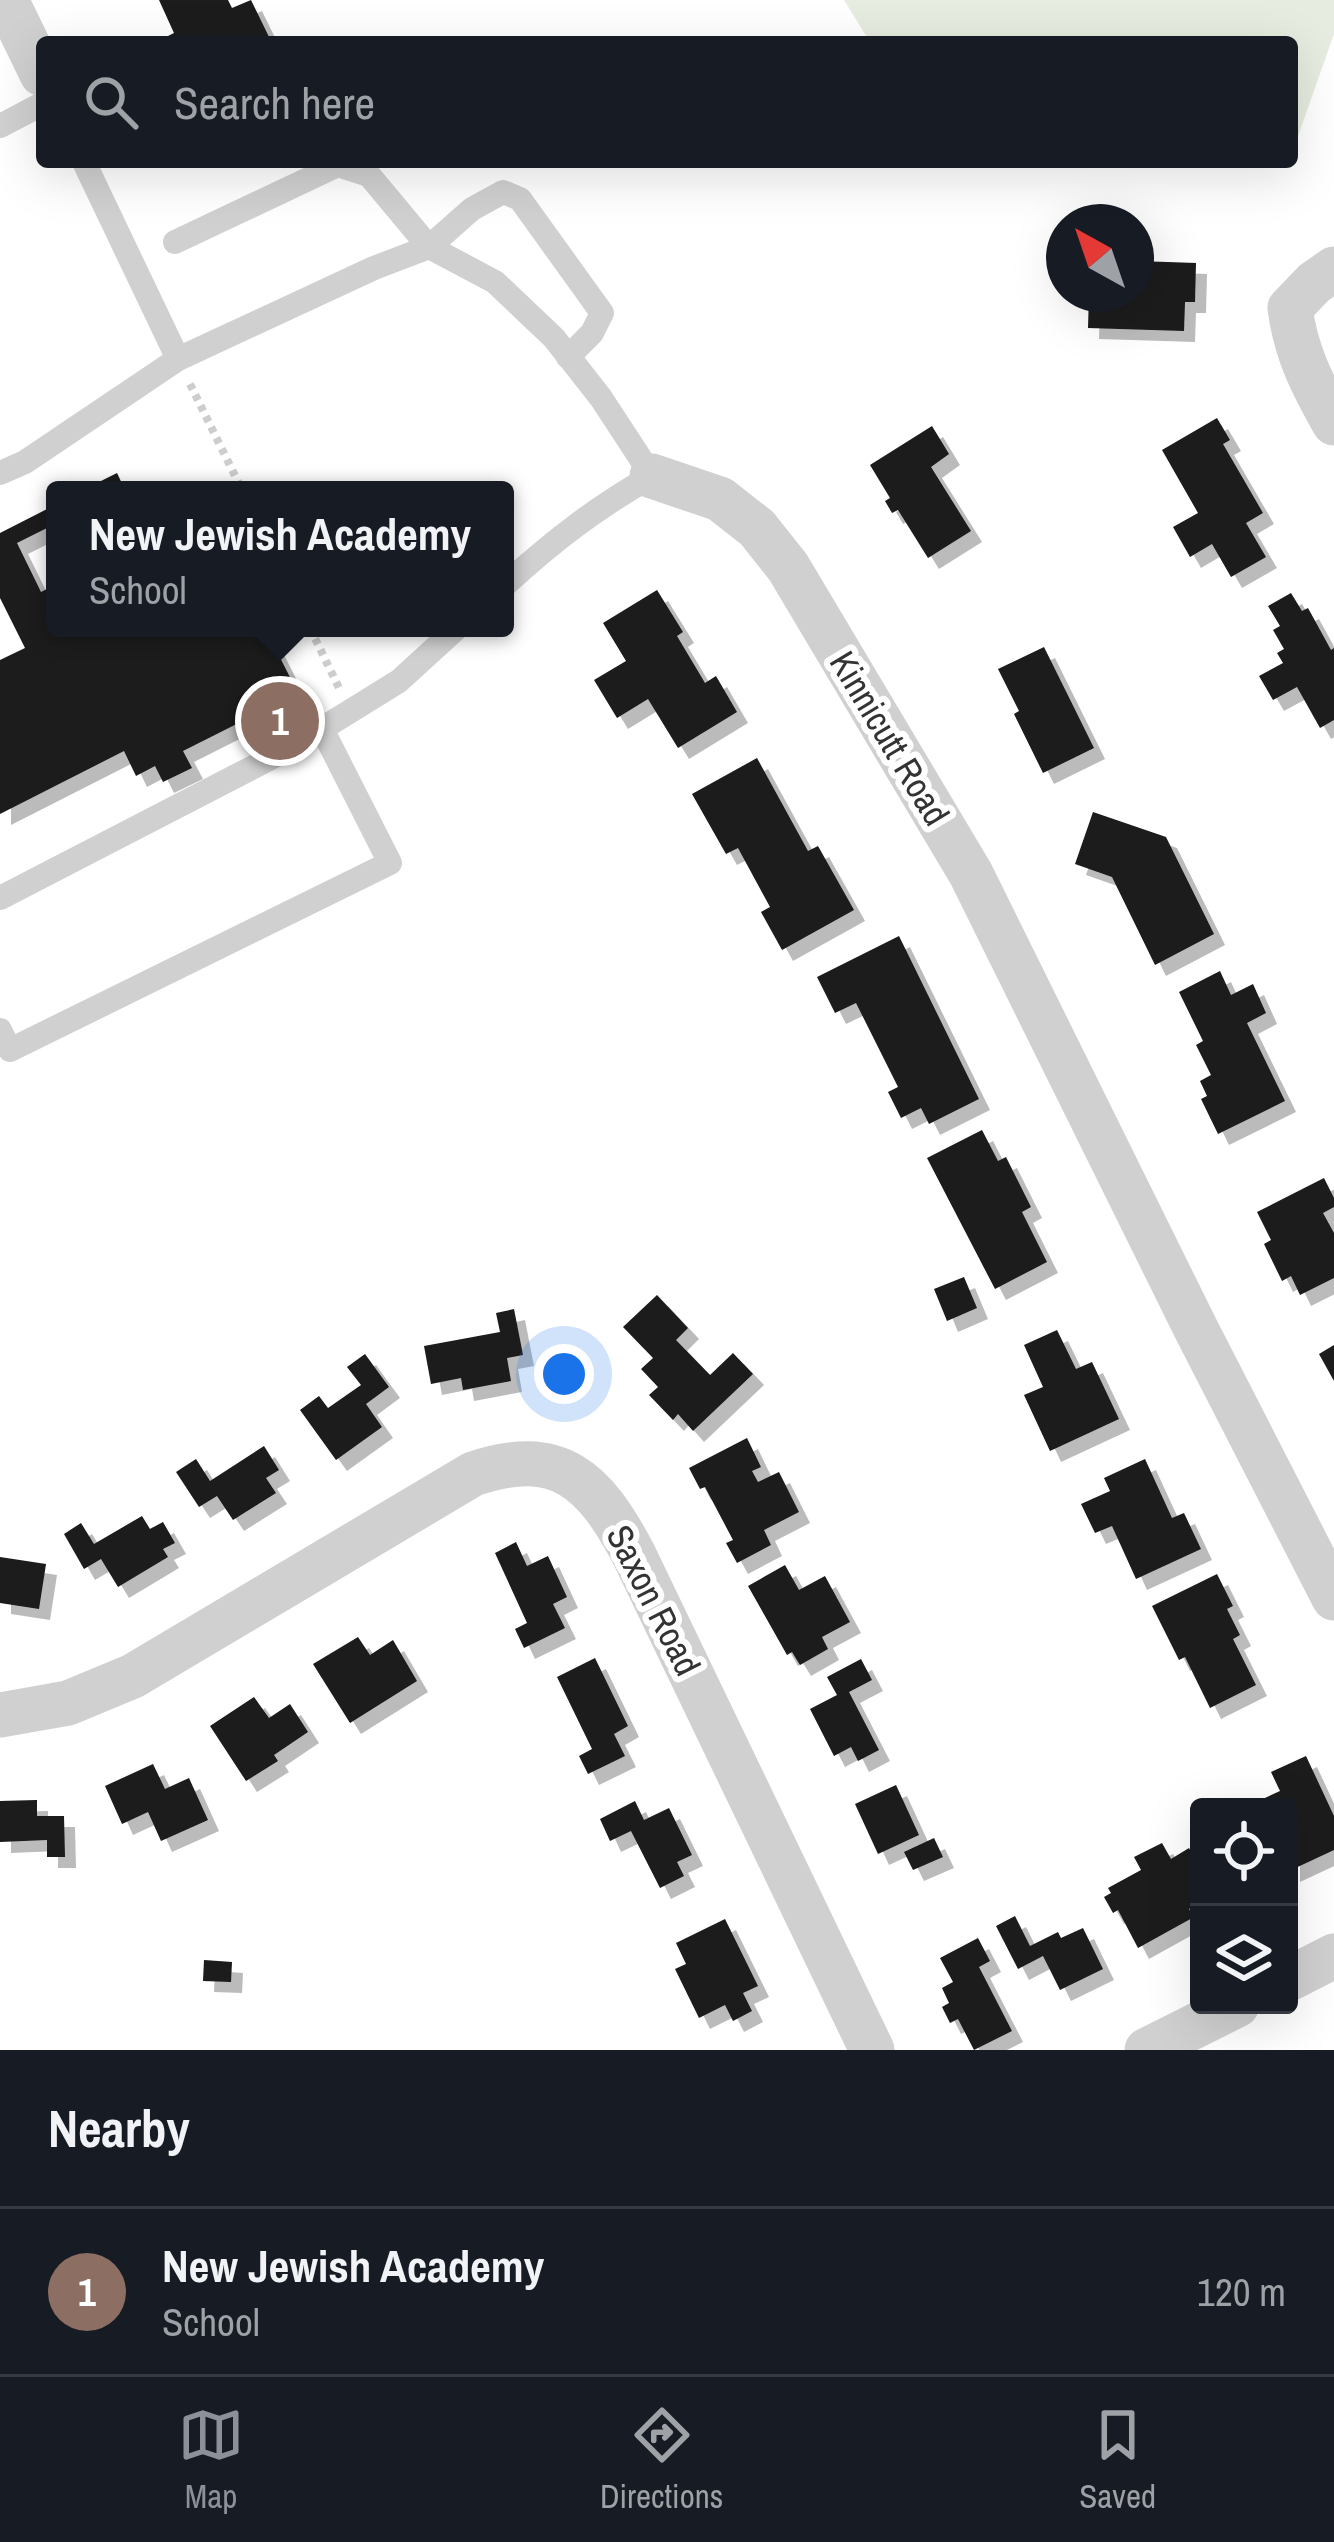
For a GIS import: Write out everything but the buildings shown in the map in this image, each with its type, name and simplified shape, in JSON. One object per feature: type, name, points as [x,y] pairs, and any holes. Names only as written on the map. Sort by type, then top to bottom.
[{"type":"street","points":[[6,0],[36,62]]},
{"type":"street","points":[[1334,269],[1290,308],[1294,339],[1334,423]]},
{"type":"street","name":"Kinnicutt Road","points":[[652,476],[720,500],[757,528],[788,567],[971,874],[1334,1598]]},
{"type":"street","name":"Saxon Road","points":[[0,1714],[68,1703],[133,1676],[473,1474],[530,1462],[561,1470],[585,1484],[604,1504],[634,1553],[872,2050]]},
{"type":"street","points":[[1298,1974],[1334,1956]]},
{"type":"street","points":[[1147,2050],[1219,2014]]},
{"type":"lane","points":[[0,126],[36,107]]},
{"type":"lane","points":[[87,168],[178,359]]},
{"type":"lane","points":[[175,242],[334,168]]},
{"type":"lane","points":[[344,168],[369,176],[429,247],[495,282],[554,338],[602,398],[652,476],[603,504],[514,577]]},
{"type":"lane","points":[[0,473],[25,462],[178,359],[429,247],[472,209],[503,192],[520,199],[602,313],[592,333],[568,357]]},
{"type":"lane","points":[[0,898],[322,729],[399,681],[448,637]]},
{"type":"lane","points":[[0,1030],[10,1050],[390,862],[322,729]]},
{"type":"path","points":[[178,359],[238,481]]},
{"type":"path","points":[[314,637],[350,711]]},
{"type":"shaded area","points":[[844,0],[1334,0],[1334,34],[1298,136],[1298,36],[866,36]]},
{"type":"place","name":"New Jewish Academy","points":[[280,721]]}]
